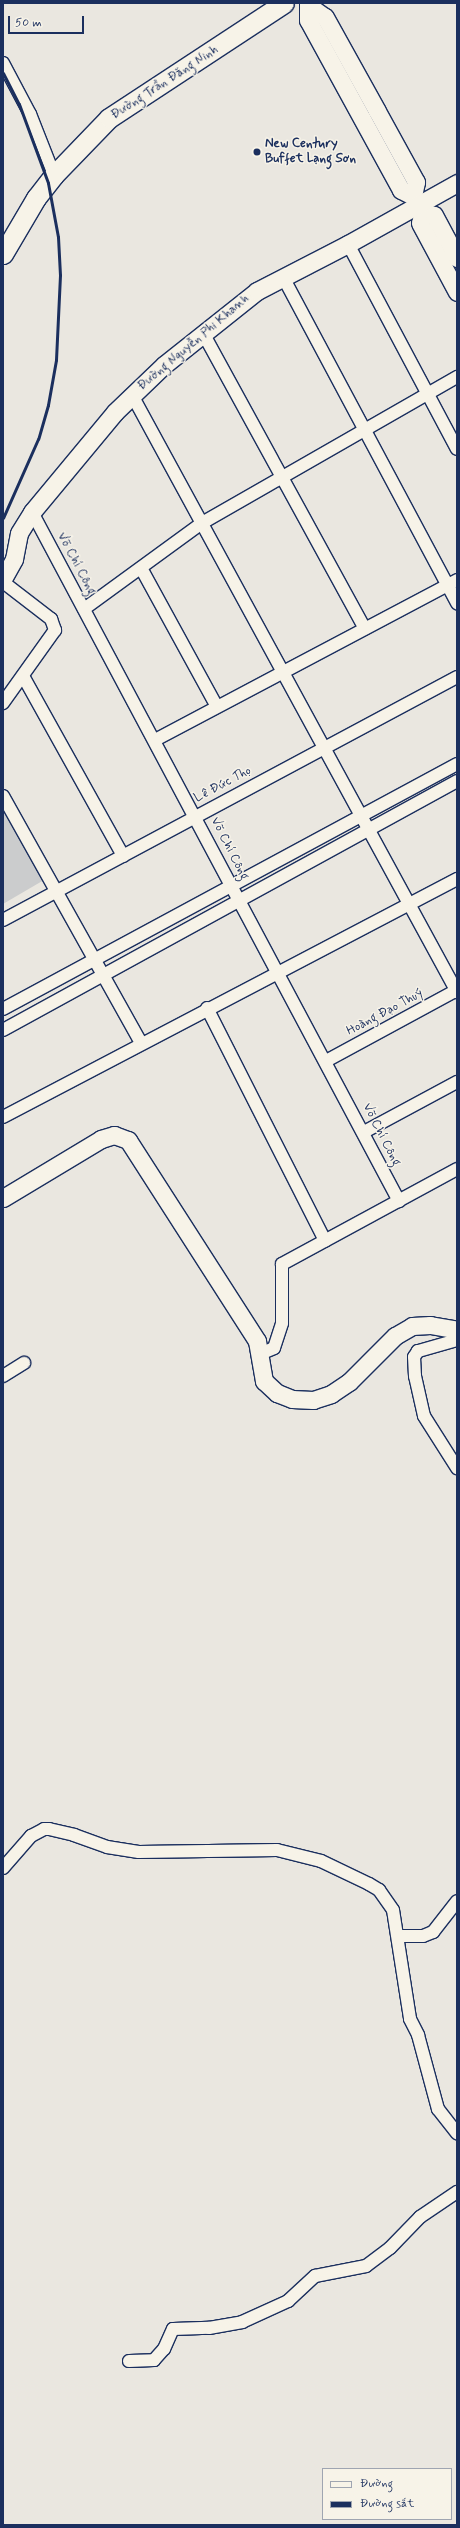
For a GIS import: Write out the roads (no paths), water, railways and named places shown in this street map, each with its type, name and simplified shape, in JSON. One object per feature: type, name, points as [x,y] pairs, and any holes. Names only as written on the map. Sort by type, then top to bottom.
[{"type":"main road","name":"Đường Trần Đăng Ninh","points":[[3,254],[36,198],[54,175],[105,122],[128,104],[220,47],[284,3]]},
{"type":"street","points":[[308,4],[308,20],[401,190],[434,215],[457,258]]},
{"type":"street","points":[[3,63],[30,114],[54,175]]},
{"type":"street","name":"Đường Nguyễn Phi Khanh","points":[[3,579],[14,559],[19,533],[32,512],[132,395],[203,333],[246,298],[283,277],[348,244],[457,183]]},
{"type":"street","points":[[418,204],[420,223],[457,292]]},
{"type":"street","points":[[348,244],[457,449]]},
{"type":"street","points":[[283,277],[364,430],[452,583],[457,603]]},
{"type":"street","points":[[203,333],[365,629]]},
{"type":"street","points":[[84,609],[202,523],[457,377]]},
{"type":"street","points":[[132,395],[457,991]]},
{"type":"street","name":"Võ Chí Công","points":[[32,512],[196,816],[364,1132],[399,1201]]},
{"type":"street","points":[[141,568],[217,707]]},
{"type":"street","points":[[3,582],[51,619],[55,626],[54,634],[3,703]]},
{"type":"street","points":[[155,740],[452,583]]},
{"type":"street","points":[[23,676],[123,856]]},
{"type":"street","name":"Lê Đức Thọ","points":[[3,920],[58,892],[196,816],[457,677]]},
{"type":"street","points":[[3,1009],[457,764]]},
{"type":"street","points":[[3,1030],[104,976],[239,899],[457,781]]},
{"type":"street","points":[[3,796],[141,1043]]},
{"type":"street","points":[[3,1117],[207,1008],[279,973],[457,879]]},
{"type":"street","name":"Hoàng Đạo Thuý","points":[[326,1061],[457,991]]},
{"type":"street","points":[[207,1008],[325,1241]]},
{"type":"street","points":[[364,1132],[457,1082]]},
{"type":"street","points":[[3,1198],[101,1139],[114,1135],[128,1140],[236,1305],[257,1341],[264,1381],[277,1393],[292,1399],[313,1400],[331,1394],[349,1382],[395,1336],[412,1326],[430,1325],[457,1330]]},
{"type":"street","points":[[260,1354],[274,1348],[282,1323],[282,1264],[457,1169]]},
{"type":"street","points":[[457,1340],[418,1351],[414,1357],[415,1376],[424,1416],[457,1468]]},
{"type":"street","points":[[3,1376],[24,1363]]},
{"type":"street","points":[[3,1868],[31,1836],[44,1829],[74,1835],[107,1847],[139,1852],[277,1850],[321,1861],[379,1890],[393,1910],[399,1936],[410,2019],[418,2035],[438,2109],[457,2133]]},
{"type":"street","points":[[399,1936],[423,1936],[432,1932],[457,1901]]},
{"type":"street","points":[[129,2361],[154,2360],[164,2349],[174,2329],[209,2328],[242,2322],[288,2301],[315,2276],[366,2266],[390,2248],[420,2217],[457,2192]]},
{"type":"railway","points":[[3,73],[19,104],[48,183],[58,237],[60,275],[56,360],[48,405],[38,439],[3,518]]},
{"type":"place","name":"New Century Buffet Lạng Sơn","points":[[257,152]]}]
